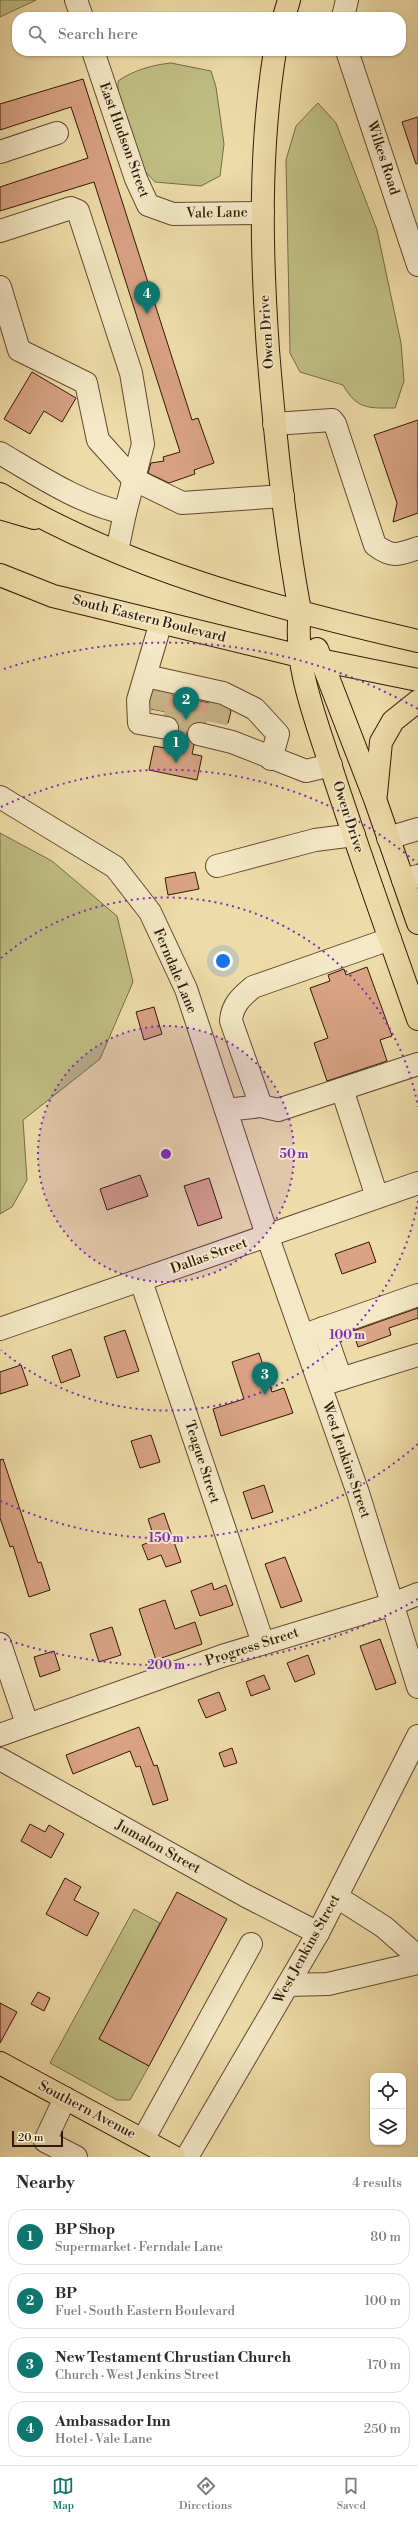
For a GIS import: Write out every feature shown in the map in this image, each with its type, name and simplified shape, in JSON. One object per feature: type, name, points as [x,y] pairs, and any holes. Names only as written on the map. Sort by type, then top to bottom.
[{"type":"main road","points":[[285,12],[289,0]]},
{"type":"main road","name":"Owen Drive","points":[[274,56],[267,113],[263,213],[264,283],[274,424],[300,611],[300,656],[331,765],[418,1018]]},
{"type":"main road","points":[[0,494],[64,528]]},
{"type":"main road","points":[[0,508],[64,528],[147,564],[208,584],[300,611],[418,641]]},
{"type":"main road","name":"South Eastern Boulevard","points":[[0,575],[53,596],[300,656],[418,680]]},
{"type":"main road","name":"Owen Drive","points":[[300,611],[322,660],[375,799],[388,838],[410,878],[418,924]]},
{"type":"main road","points":[[375,799],[381,742],[393,721],[418,701]]},
{"type":"main road","name":"Southern Avenue","points":[[0,2063],[174,2157]]},
{"type":"street","points":[[76,0],[80,12]]},
{"type":"street","points":[[345,12],[347,0]]},
{"type":"street","name":"East Hudson Street","points":[[95,56],[136,179],[148,205],[171,213]]},
{"type":"street","name":"Wilkes Road","points":[[349,56],[418,265]]},
{"type":"street","points":[[0,152],[57,133]]},
{"type":"street","points":[[0,231],[71,208],[78,211],[131,373],[143,444],[133,479],[117,550]]},
{"type":"street","name":"Vale Lane","points":[[171,213],[263,213]]},
{"type":"street","points":[[0,287],[19,350],[86,383],[98,440],[133,479],[182,503],[283,496]]},
{"type":"street","points":[[274,424],[332,420],[335,424],[374,545],[387,554],[398,554],[418,548]]},
{"type":"street","points":[[0,453],[85,499],[108,510],[125,514]]},
{"type":"street","points":[[161,622],[185,705],[271,759],[306,771],[331,765]]},
{"type":"street","points":[[185,705],[255,709],[278,734],[271,759]]},
{"type":"street","name":"Ferndale Lane","points":[[0,796],[115,867],[150,912],[186,988],[267,1235]]},
{"type":"street","points":[[388,838],[418,829]]},
{"type":"street","points":[[217,866],[315,840],[354,835]]},
{"type":"street","points":[[261,1106],[233,1028],[231,1011],[240,998],[253,987],[390,939]]},
{"type":"street","points":[[201,1035],[233,1028]]},
{"type":"street","points":[[226,1110],[261,1106],[278,1110],[418,1064]]},
{"type":"street","points":[[342,1089],[377,1197]]},
{"type":"street","name":"Dallas Street","points":[[0,1329],[418,1183]]},
{"type":"street","name":"West Jenkins Street","points":[[267,1235],[313,1332],[331,1382],[393,1604],[418,1687]]},
{"type":"street","name":"Teague Street","points":[[141,1281],[262,1643]]},
{"type":"street","points":[[313,1332],[418,1295]]},
{"type":"street","points":[[331,1382],[418,1355]]},
{"type":"street","name":"Progress Street","points":[[0,1735],[27,1724],[262,1643],[393,1604],[418,1594]]},
{"type":"street","points":[[0,1644],[27,1724]]},
{"type":"street","name":"West Jenkins Street","points":[[187,2157],[412,1770],[417,1740]]},
{"type":"street","name":"Jumalon Street","points":[[0,1759],[246,1896],[318,1933]]},
{"type":"street","points":[[337,1897],[384,1927],[418,1958]]},
{"type":"street","points":[[143,2140],[251,1944]]},
{"type":"street","points":[[288,1985],[328,1984],[418,1963]]},
{"type":"street","points":[[65,2098],[45,2141],[76,2157]]},
{"type":"shaded area","points":[[0,0],[36,0],[0,17]]},
{"type":"shaded area","points":[[171,63],[211,71],[216,87],[224,144],[220,176],[201,186],[155,182],[139,165],[118,111],[118,81],[143,69]]},
{"type":"shaded area","points":[[318,103],[336,123],[377,230],[401,343],[404,381],[395,408],[364,406],[353,399],[343,385],[300,372],[290,353],[286,160],[296,126]]},
{"type":"shaded area","points":[[0,833],[52,861],[117,916],[133,982],[100,1059],[23,1120],[27,1180],[12,1207],[0,1214]]},
{"type":"shaded area","points":[[134,1909],[160,1923],[99,2039],[149,2066],[130,2100],[117,2100],[50,2063]]},
{"type":"building","points":[[83,79],[192,420],[198,418],[214,463],[194,470],[195,474],[169,483],[148,473],[151,463],[164,461],[163,457],[180,452],[94,182],[0,211],[0,187],[88,158],[71,107],[0,130],[0,104]]},
{"type":"building","points":[[418,117],[418,163],[416,164],[402,122]]},
{"type":"building","points":[[32,372],[76,398],[62,422],[44,411],[30,434],[4,419]]},
{"type":"building","points":[[418,420],[418,513],[393,522],[397,503],[374,435]]},
{"type":"building","points":[[154,691],[219,705],[231,711],[228,723],[200,717],[199,722],[190,725],[187,731],[187,738],[194,745],[192,754],[202,756],[197,780],[149,770],[154,746],[165,748],[167,740],[176,736],[179,730],[179,723],[172,717],[173,713],[151,709]]},
{"type":"building","points":[[195,872],[199,889],[168,895],[165,878]]},
{"type":"building","points":[[367,967],[392,1036],[380,1040],[387,1061],[327,1081],[314,1043],[328,1038],[310,988],[330,981],[328,975],[344,969],[346,975]]},
{"type":"building","points":[[154,1007],[162,1034],[144,1040],[136,1012]]},
{"type":"building","points":[[140,1175],[148,1196],[107,1210],[100,1189]]},
{"type":"building","points":[[209,1178],[222,1218],[198,1226],[184,1186]]},
{"type":"building","points":[[369,1242],[376,1262],[342,1274],[335,1254]]},
{"type":"building","points":[[418,1308],[418,1318],[389,1328],[391,1335],[358,1347],[353,1331]]},
{"type":"building","points":[[125,1330],[139,1371],[117,1378],[104,1337]]},
{"type":"building","points":[[71,1349],[80,1376],[61,1383],[52,1356]]},
{"type":"building","points":[[259,1353],[272,1392],[284,1388],[293,1413],[221,1436],[213,1409],[244,1399],[232,1362]]},
{"type":"building","points":[[21,1365],[28,1385],[0,1394],[0,1372]]},
{"type":"building","points":[[151,1435],[160,1462],[140,1468],[131,1441]]},
{"type":"building","points":[[3,1459],[38,1563],[41,1562],[50,1590],[29,1597],[13,1546],[10,1547],[0,1518],[0,1460]]},
{"type":"building","points":[[264,1485],[273,1512],[252,1519],[243,1492]]},
{"type":"building","points":[[164,1513],[181,1562],[166,1567],[161,1555],[148,1560],[142,1545],[155,1540],[148,1519]]},
{"type":"building","points":[[285,1557],[302,1601],[281,1608],[265,1564]]},
{"type":"building","points":[[212,1583],[214,1590],[226,1585],[233,1605],[200,1616],[191,1591]]},
{"type":"building","points":[[165,1600],[175,1629],[195,1622],[202,1644],[156,1660],[139,1609]]},
{"type":"building","points":[[112,1627],[121,1655],[99,1662],[90,1634]]},
{"type":"building","points":[[380,1639],[396,1683],[376,1690],[360,1646]]},
{"type":"building","points":[[54,1651],[60,1670],[40,1677],[34,1657]]},
{"type":"building","points":[[308,1655],[315,1674],[295,1682],[287,1663]]},
{"type":"building","points":[[264,1675],[270,1689],[251,1696],[246,1682]]},
{"type":"building","points":[[219,1692],[226,1710],[206,1718],[198,1700]]},
{"type":"building","points":[[139,1727],[154,1766],[157,1765],[168,1800],[153,1805],[140,1766],[136,1767],[130,1751],[73,1774],[66,1755]]},
{"type":"building","points":[[232,1748],[237,1763],[224,1767],[219,1753]]},
{"type":"building","points":[[30,1824],[45,1832],[49,1825],[64,1834],[51,1858],[21,1841]]},
{"type":"building","points":[[65,1878],[81,1887],[74,1900],[99,1913],[87,1936],[46,1914]]},
{"type":"building","points":[[177,1892],[227,1919],[149,2066],[99,2039]]},
{"type":"building","points":[[38,1992],[50,1998],[44,2011],[31,2004]]},
{"type":"building","points":[[0,2003],[17,2012],[0,2043]]},
{"type":"tunnel","points":[[156,710],[160,690]]},
{"type":"tunnel","points":[[172,729],[179,695]]},
{"type":"tunnel","points":[[193,733],[200,699]]},
{"type":"tunnel","points":[[216,723],[220,704]]},
{"type":"place","name":"Ambassador Inn","points":[[147,314]]},
{"type":"place","name":"BP","points":[[186,720]]},
{"type":"place","name":"BP Shop","points":[[176,763]]},
{"type":"place","name":"New Testament Chrustian Church","points":[[265,1395]]}]
